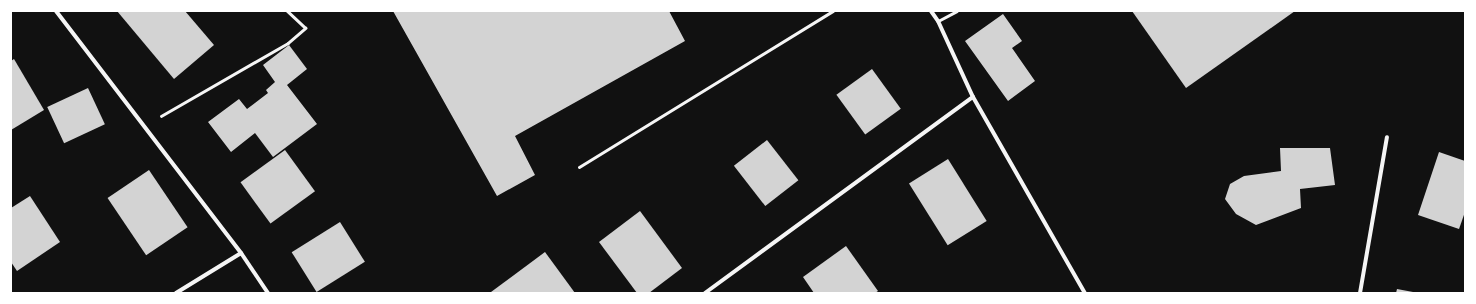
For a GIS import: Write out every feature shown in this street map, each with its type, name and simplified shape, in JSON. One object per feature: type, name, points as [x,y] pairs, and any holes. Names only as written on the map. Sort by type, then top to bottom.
[{"type":"street","points":[[56,11],[241,253],[268,293]]},
{"type":"street","points":[[931,11],[938,21],[972,97],[1085,293]]},
{"type":"street","points":[[705,293],[972,97]]},
{"type":"street","points":[[1360,293],[1387,137]]},
{"type":"street","points":[[176,293],[241,253]]},
{"type":"lane","points":[[822,11],[825,16]]},
{"type":"lane","points":[[579,167],[833,11]]},
{"type":"lane","points":[[938,21],[957,11]]},
{"type":"path","points":[[144,125],[288,43],[305,28],[287,11]]},
{"type":"building","points":[[117,11],[185,11],[214,45],[174,79]]},
{"type":"building","points":[[393,11],[669,11],[685,41],[515,136],[535,175],[497,196]]},
{"type":"building","points":[[1132,11],[1295,11],[1186,88]]},
{"type":"building","points":[[1003,14],[1022,41],[1012,48],[1035,81],[1008,101],[965,41]]},
{"type":"building","points":[[289,45],[307,69],[287,85],[317,124],[273,157],[255,133],[231,152],[208,122],[239,99],[247,109],[268,93],[266,90],[275,82],[263,65]]},
{"type":"building","points":[[14,59],[44,110],[11,130],[11,61]]},
{"type":"building","points":[[872,69],[901,109],[865,135],[836,95]]},
{"type":"building","points":[[88,88],[105,124],[64,143],[47,107]]},
{"type":"building","points":[[767,140],[798,180],[765,206],[734,166]]},
{"type":"building","points":[[1280,148],[1330,148],[1335,185],[1300,189],[1301,208],[1256,225],[1236,214],[1225,199],[1230,184],[1244,176],[1281,171]]},
{"type":"building","points":[[285,150],[315,191],[270,224],[241,182]]},
{"type":"building","points":[[1439,152],[1465,161],[1465,212],[1459,229],[1418,215]]},
{"type":"building","points":[[948,159],[987,221],[948,245],[909,183]]},
{"type":"building","points":[[149,170],[188,227],[146,255],[108,198]]},
{"type":"building","points":[[30,196],[60,242],[17,271],[11,262],[11,208]]},
{"type":"building","points":[[640,211],[682,268],[649,293],[637,293],[599,242]]},
{"type":"building","points":[[340,222],[365,262],[317,292],[292,252]]},
{"type":"building","points":[[846,246],[878,291],[875,293],[814,293],[803,277]]},
{"type":"building","points":[[545,252],[575,293],[491,292]]},
{"type":"building","points":[[1397,289],[1413,292],[1413,293],[1396,293]]}]
